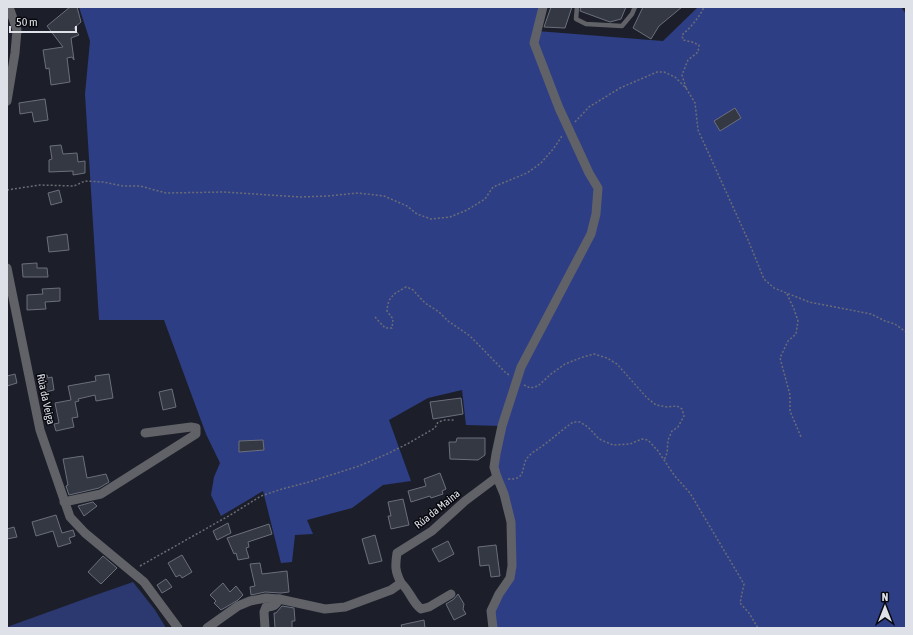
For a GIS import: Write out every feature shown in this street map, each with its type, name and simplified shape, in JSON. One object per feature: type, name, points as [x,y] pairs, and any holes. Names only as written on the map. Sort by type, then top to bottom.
[{"type":"street","points":[[7,101],[16,53],[17,30],[8,7]]},
{"type":"street","points":[[493,628],[491,611],[499,594],[510,578],[512,566],[511,522],[504,494],[494,467],[502,426],[520,367],[591,234],[596,214],[598,188],[589,173],[568,129],[534,43],[543,7]]},
{"type":"street","name":"Rúa da Veiga","points":[[7,268],[10,298],[40,430],[70,517],[85,533],[144,582],[178,628]]},
{"type":"street","points":[[64,502],[101,494],[196,434],[196,428],[191,427],[145,433]]},
{"type":"street","name":"Rúa da Maina","points":[[451,594],[428,607],[421,609],[414,602],[396,573],[397,553],[432,531],[465,501],[497,477]]},
{"type":"street","points":[[207,628],[238,606],[250,600],[266,598],[279,599],[325,609],[345,607],[391,590],[401,583]]},
{"type":"street","points":[[265,628],[264,612],[266,607],[274,607],[279,599]]},
{"type":"lane","points":[[577,7],[576,19],[586,24],[622,26],[632,14],[635,7]]},
{"type":"path","points":[[704,7],[700,16],[682,35],[683,40],[699,45],[698,52],[688,60],[682,75],[686,88],[695,103],[698,130],[748,240],[764,280],[774,288],[787,294],[809,302],[871,314],[895,324],[906,332]]},
{"type":"path","points":[[7,190],[40,185],[74,186],[85,182],[103,182],[123,186],[134,186],[166,193],[224,192],[300,197],[358,193],[384,196],[407,206],[417,214],[431,219],[450,216],[467,210],[485,199],[493,187],[527,173],[541,164],[568,129],[589,107],[620,88],[657,72],[664,72],[675,77],[686,88]]},
{"type":"path","points":[[787,294],[798,321],[796,334],[788,341],[780,358],[790,395],[790,411],[800,437]]},
{"type":"path","points":[[132,571],[261,496],[359,466],[409,443],[435,428],[438,422],[454,420]]},
{"type":"path","points":[[497,477],[510,479],[518,478],[523,473],[528,457],[573,422],[580,422],[588,427],[599,439],[613,445],[630,444],[642,439],[648,440],[658,451],[674,476],[690,493],[744,584],[740,603],[749,613],[758,628]]},
{"type":"shaded area","points":[[79,7],[543,7],[537,31],[663,41],[698,7],[901,7],[906,14],[906,628],[493,628],[491,611],[510,578],[511,522],[494,467],[502,426],[466,425],[462,390],[428,398],[389,420],[411,481],[383,485],[352,508],[307,520],[313,534],[295,535],[292,562],[281,563],[263,491],[221,516],[211,495],[214,477],[220,463],[206,434],[164,320],[99,320],[85,94],[90,41]]},
{"type":"shaded area","points":[[133,582],[155,610],[166,628],[7,628]]},
{"type":"building","points":[[70,7],[77,7],[81,22],[74,28],[79,35],[71,38],[74,60],[72,57],[67,58],[70,82],[51,85],[49,68],[46,69],[43,50],[63,47],[47,26]]},
{"type":"building","points":[[551,7],[572,7],[565,28],[544,27]]},
{"type":"building","points":[[581,7],[626,7],[621,19],[610,22],[580,11]]},
{"type":"building","points":[[643,7],[682,7],[659,26],[651,39],[633,28]]},
{"type":"building","points":[[45,99],[48,120],[34,122],[32,112],[20,114],[19,103]]},
{"type":"building","points":[[735,108],[741,118],[720,131],[714,121]]},
{"type":"building","points":[[61,145],[63,154],[77,153],[78,162],[85,161],[85,173],[73,175],[73,171],[49,172],[49,160],[52,159],[50,146]]},
{"type":"building","points":[[59,190],[62,202],[51,205],[48,193]]},
{"type":"building","points":[[67,234],[69,250],[49,252],[47,237]]},
{"type":"building","points":[[37,263],[37,268],[47,268],[48,277],[23,277],[22,264]]},
{"type":"building","points":[[60,288],[60,301],[45,302],[46,309],[27,310],[27,295],[43,294],[42,289]]},
{"type":"building","points":[[15,374],[17,383],[7,386],[7,376]]},
{"type":"building","points":[[109,374],[113,398],[96,401],[95,395],[78,399],[79,401],[75,402],[78,417],[72,418],[74,427],[56,431],[54,424],[59,423],[55,403],[71,400],[68,386],[96,381],[95,376]]},
{"type":"building","points":[[47,375],[48,378],[52,377],[54,390],[41,393],[38,376]]},
{"type":"building","points":[[172,389],[176,407],[163,410],[159,392]]},
{"type":"building","points":[[461,398],[463,414],[433,419],[430,402]]},
{"type":"building","points":[[457,438],[485,438],[485,455],[478,460],[450,459],[449,442],[456,442]]},
{"type":"building","points":[[263,440],[264,450],[239,452],[239,441]]},
{"type":"building","points":[[83,456],[87,478],[106,474],[109,482],[99,488],[69,495],[66,486],[68,485],[63,459]]},
{"type":"building","points":[[440,473],[446,489],[442,491],[443,494],[431,498],[430,496],[411,502],[408,491],[426,486],[424,479]]},
{"type":"building","points":[[403,499],[409,525],[391,529],[388,516],[391,516],[388,502]]},
{"type":"building","points":[[93,502],[97,506],[84,516],[78,506]]},
{"type":"building","points":[[56,515],[62,533],[73,530],[75,536],[69,538],[71,543],[58,547],[53,531],[36,536],[32,522]]},
{"type":"building","points":[[228,523],[231,533],[217,540],[213,531]]},
{"type":"building","points":[[269,524],[272,534],[248,542],[249,547],[246,548],[249,558],[238,560],[236,553],[234,554],[227,538]]},
{"type":"building","points":[[14,527],[17,537],[7,539],[7,529]]},
{"type":"building","points":[[375,535],[382,561],[369,564],[362,539]]},
{"type":"building","points":[[448,541],[454,554],[439,562],[432,549]]},
{"type":"building","points":[[496,545],[500,576],[491,577],[489,565],[480,566],[478,547]]},
{"type":"building","points":[[182,555],[192,572],[182,578],[180,575],[176,577],[168,563]]},
{"type":"building","points":[[103,556],[117,568],[101,584],[88,572]]},
{"type":"building","points":[[260,563],[262,574],[287,571],[289,592],[265,592],[251,595],[250,587],[255,586],[250,564]]},
{"type":"building","points":[[166,579],[172,587],[162,593],[157,585]]},
{"type":"building","points":[[223,583],[230,592],[236,586],[243,595],[238,600],[221,610],[214,603],[216,601],[210,595]]},
{"type":"building","points":[[458,594],[464,604],[463,609],[466,614],[454,620],[446,604],[454,599]]},
{"type":"building","points":[[282,606],[294,608],[295,621],[292,621],[292,628],[275,628],[274,613],[276,613]]},
{"type":"building","points":[[424,620],[425,628],[402,628],[401,625]]}]
